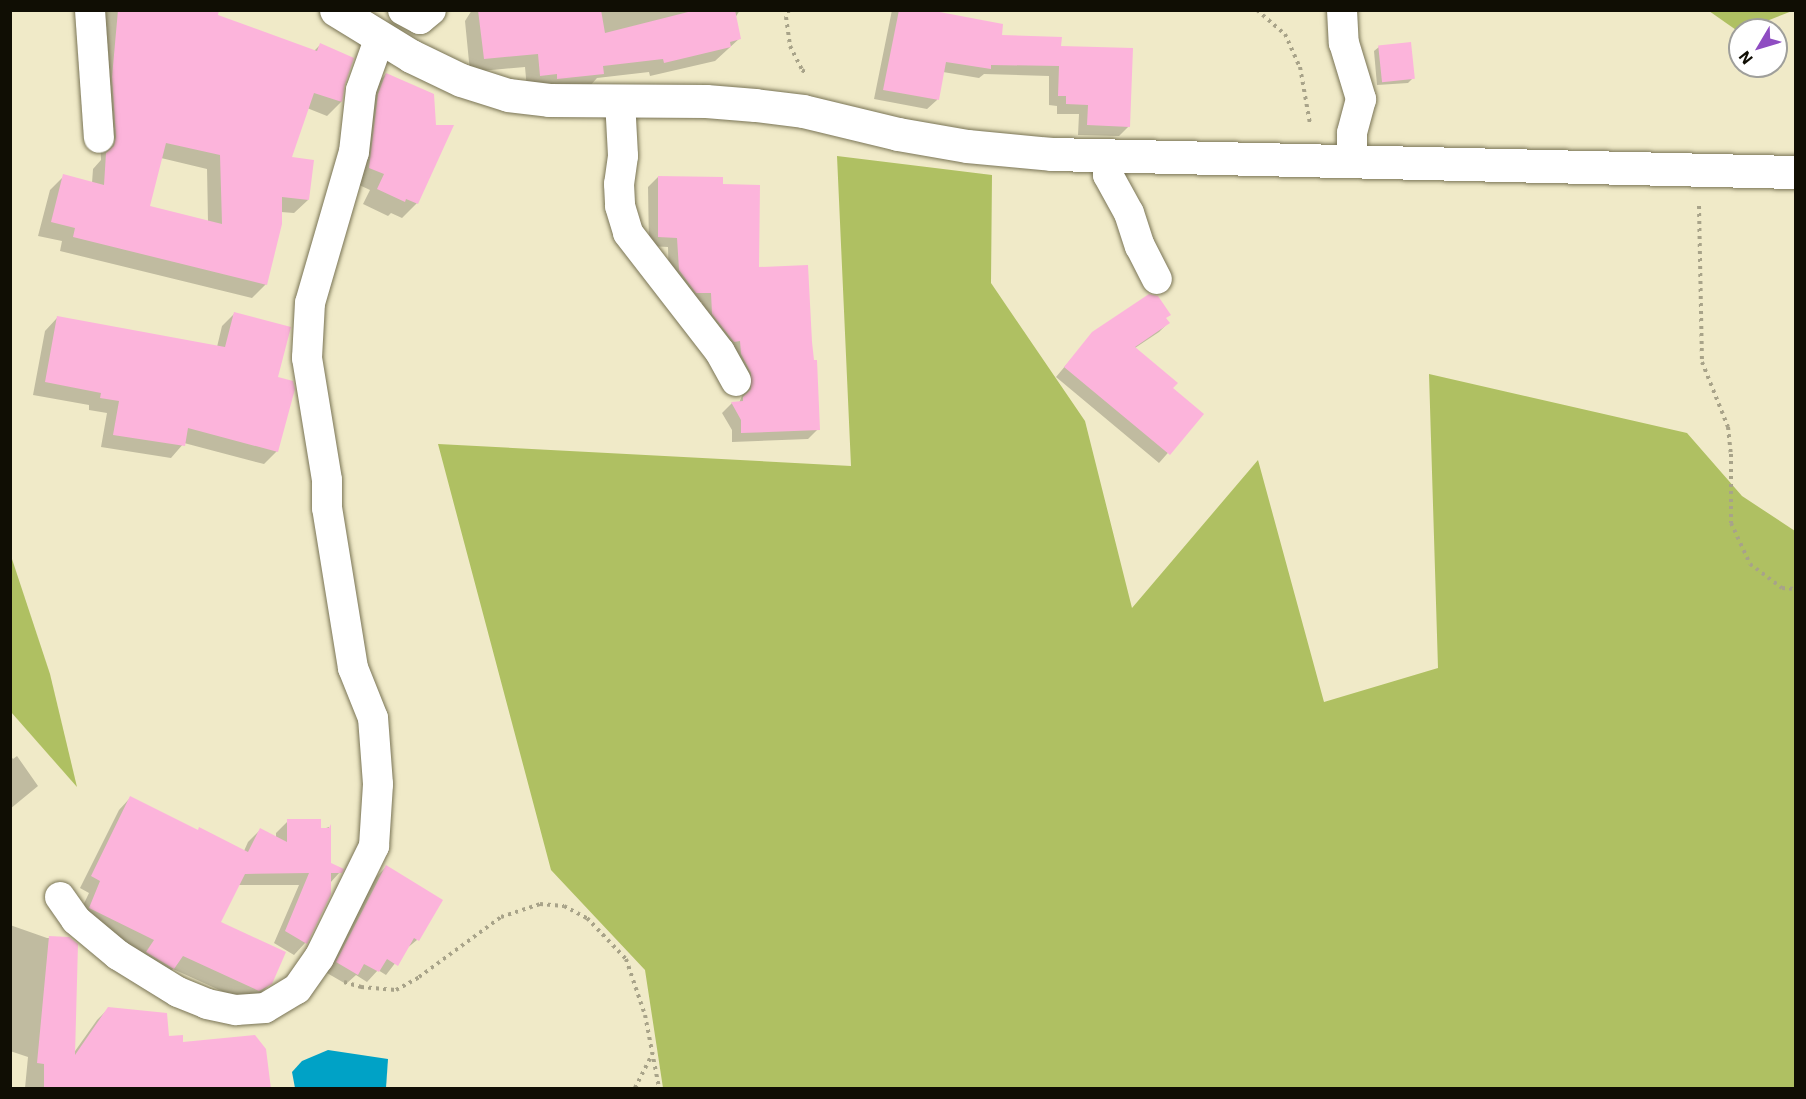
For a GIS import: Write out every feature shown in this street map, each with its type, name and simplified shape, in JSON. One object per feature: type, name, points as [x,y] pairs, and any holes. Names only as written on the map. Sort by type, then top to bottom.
[{"type":"street","points":[[90,10],[99,138]]},
{"type":"street","points":[[336,10],[411,56],[461,80],[508,95],[549,100],[706,100],[754,105],[803,111],[898,134],[968,147],[1108,156],[1796,172]]},
{"type":"street","points":[[403,10],[420,19],[431,10]]},
{"type":"street","points":[[1342,10],[1344,43],[1361,99],[1352,133],[1352,161]]},
{"type":"street","points":[[60,897],[76,920],[118,955],[178,992],[207,1004],[236,1010],[265,1008],[297,989],[319,958],[374,846],[378,784],[373,718],[353,668],[327,508],[327,480],[307,358],[310,303],[354,152],[361,90],[380,37]]},
{"type":"street","points":[[620,100],[623,156],[619,184],[620,206],[628,233],[720,352],[736,381]]},
{"type":"street","points":[[1108,156],[1108,175],[1129,213],[1140,246],[1157,279]]},
{"type":"path","points":[[789,10],[786,16],[790,46],[802,70],[816,81]]},
{"type":"path","points":[[1257,10],[1284,34],[1300,67],[1311,128],[1312,161]]},
{"type":"path","points":[[1698,170],[1702,362],[1728,427],[1731,453],[1731,523],[1750,564],[1782,588],[1796,589]]},
{"type":"path","points":[[309,972],[361,987],[396,990],[419,977],[501,917],[540,904],[564,906],[587,918],[626,959],[645,1015],[659,1089]]},
{"type":"path","points":[[635,1089],[652,1053]]},
{"type":"green space","points":[[1709,11],[1792,11],[1774,18],[1728,18],[1728,24]]},
{"type":"green space","points":[[837,156],[992,175],[991,283],[1085,421],[1132,608],[1258,460],[1324,702],[1438,668],[1429,374],[1687,433],[1742,496],[1795,531],[1795,1088],[663,1088],[645,970],[551,870],[438,444],[851,466]]},
{"type":"green space","points":[[11,556],[50,674],[77,787],[11,712]]},
{"type":"water","points":[[328,1050],[388,1059],[386,1088],[295,1088],[292,1072],[302,1061]]},
{"type":"building","points":[[118,10],[219,10],[218,15],[317,51],[320,43],[354,58],[345,84],[342,102],[314,93],[292,157],[314,160],[309,200],[282,197],[282,224],[267,285],[73,237],[75,228],[51,222],[63,174],[104,185],[106,153],[114,146],[116,137],[112,77]],"holes":[[[166,143],[220,155],[222,224],[150,206]]]},
{"type":"building","points":[[478,10],[601,10],[605,33],[696,10],[735,10],[741,39],[730,42],[731,47],[664,63],[663,59],[603,66],[604,74],[557,79],[557,74],[540,76],[538,54],[484,59]]},
{"type":"building","points":[[899,10],[929,10],[1003,24],[1002,35],[1062,37],[1061,46],[1133,48],[1130,127],[1087,125],[1088,105],[1066,104],[1066,96],[1058,96],[1059,66],[991,65],[991,69],[946,62],[939,100],[883,90]]},
{"type":"building","points":[[1411,42],[1415,79],[1382,82],[1378,45]]},
{"type":"building","points":[[386,73],[434,94],[436,125],[454,125],[418,204],[406,199],[405,202],[377,189],[384,174],[369,168],[378,94]]},
{"type":"building","points":[[658,176],[723,177],[723,184],[760,185],[759,267],[808,265],[812,342],[814,360],[817,360],[820,430],[741,433],[741,420],[731,402],[743,401],[743,397],[751,389],[751,373],[741,354],[740,341],[734,342],[712,314],[711,293],[696,293],[679,270],[677,238],[658,237]]},
{"type":"building","points":[[1149,294],[1158,296],[1171,315],[1166,318],[1170,323],[1135,347],[1178,383],[1173,388],[1204,414],[1170,455],[1064,367],[1092,332]]},
{"type":"building","points":[[234,312],[291,327],[278,377],[293,381],[295,389],[278,452],[188,428],[185,446],[113,435],[119,401],[100,398],[101,393],[45,382],[57,316],[225,347]]},
{"type":"building","points":[[130,796],[248,852],[260,828],[287,842],[287,819],[321,819],[321,828],[329,828],[331,824],[331,863],[344,869],[342,873],[331,873],[331,894],[307,944],[285,931],[309,873],[245,874],[221,922],[286,952],[272,984],[259,991],[183,956],[174,969],[146,952],[154,940],[89,908],[100,881],[91,876]]},
{"type":"building","points":[[386,865],[443,900],[419,941],[414,938],[398,966],[387,959],[379,972],[364,964],[358,975],[336,962]]},
{"type":"building","points":[[49,936],[69,937],[78,944],[75,1055],[108,1007],[167,1013],[169,1036],[183,1035],[183,1042],[255,1035],[266,1049],[271,1089],[44,1089],[44,1064],[37,1063]]}]
